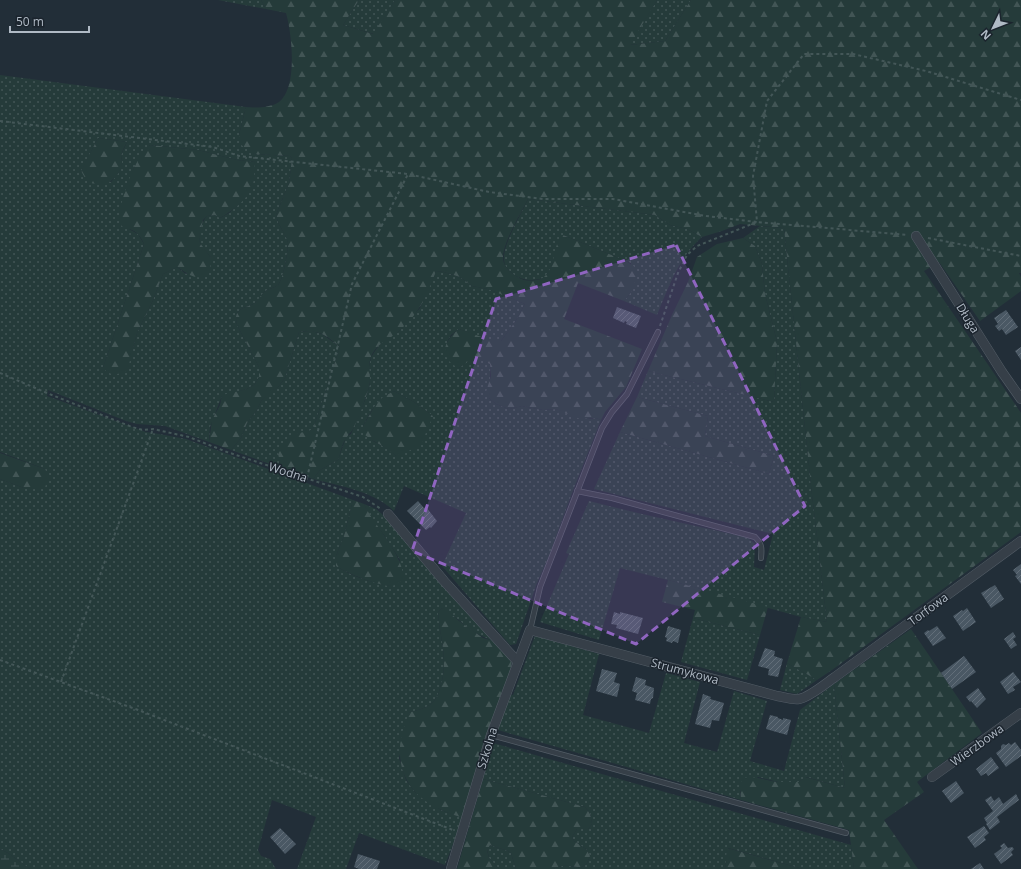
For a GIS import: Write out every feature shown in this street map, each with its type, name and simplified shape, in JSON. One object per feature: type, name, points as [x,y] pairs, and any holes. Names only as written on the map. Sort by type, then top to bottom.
[{"type":"street","name":"Długa","points":[[916,236],[1002,372],[1021,399]]},
{"type":"street","points":[[388,514],[444,581],[518,662]]},
{"type":"street","name":"Torfowa","points":[[835,677],[1021,541]]},
{"type":"street","name":"Szkolna","points":[[451,869],[491,735],[530,630]]},
{"type":"street","name":"Strumykowa","points":[[530,630],[790,699],[800,699],[812,693],[835,677]]},
{"type":"street","name":"Wierzbowa","points":[[932,777],[1021,713]]},
{"type":"lane","points":[[530,630],[540,587],[602,428],[612,412],[627,394],[658,332]]},
{"type":"lane","points":[[577,491],[612,498],[755,537],[761,543],[761,558]]},
{"type":"lane","points":[[491,735],[846,833]]},
{"type":"path","points":[[757,222],[753,176],[767,101],[804,54],[853,54],[926,71],[1021,100]]},
{"type":"path","points":[[0,121],[213,147],[239,156],[408,174],[489,192],[542,199],[613,199],[706,216],[916,236],[1021,256]]},
{"type":"path","points":[[307,478],[352,284],[408,174]]},
{"type":"path","points":[[658,332],[678,272],[687,255],[697,246],[757,222]]},
{"type":"path","name":"Wodna","points":[[0,373],[47,394],[132,427],[143,430],[153,429],[189,437],[227,452],[363,497],[388,514]]},
{"type":"path","points":[[61,682],[153,429]]},
{"type":"path","points":[[0,660],[461,833]]},
{"type":"highlighted area","points":[[676,245],[805,506],[636,644],[412,551],[496,299]]},
{"type":"green space","points":[[218,0],[261,0],[266,9]]},
{"type":"green space","points":[[261,0],[359,0],[343,25],[373,34],[395,0],[657,0],[630,45],[665,41],[691,0],[1021,0],[1021,273],[1019,273],[1021,277],[1021,291],[980,321],[939,262],[924,271],[1021,413],[1021,532],[817,680],[787,663],[801,617],[827,622],[784,228],[740,224],[702,237],[687,229],[670,225],[655,215],[528,199],[509,237],[504,253],[503,259],[505,266],[514,275],[524,280],[543,278],[549,272],[557,245],[563,235],[626,261],[636,268],[638,273],[632,291],[624,301],[578,283],[564,319],[642,349],[626,387],[605,412],[601,420],[596,418],[580,419],[556,409],[543,410],[522,406],[509,409],[496,404],[489,398],[486,392],[491,376],[490,364],[474,357],[459,368],[452,364],[448,359],[445,349],[446,344],[459,329],[490,340],[501,341],[515,322],[525,304],[488,289],[472,286],[460,277],[436,271],[426,296],[418,310],[400,330],[377,348],[371,357],[369,368],[369,387],[354,427],[345,439],[338,460],[320,470],[313,479],[281,468],[278,453],[291,436],[313,429],[340,347],[330,339],[317,332],[299,332],[285,378],[278,387],[270,392],[261,401],[257,410],[247,423],[241,438],[231,450],[209,442],[212,420],[220,405],[222,395],[247,389],[255,384],[259,377],[259,367],[237,325],[237,314],[242,309],[256,302],[264,292],[278,285],[283,272],[287,252],[288,243],[276,215],[289,183],[292,158],[290,156],[254,154],[240,144],[239,135],[246,107],[267,106],[279,102],[285,95],[289,85],[291,73],[292,60],[290,34],[286,13],[266,9]]},
{"type":"green space","points":[[359,0],[395,0],[374,34],[343,25]]},
{"type":"green space","points":[[657,0],[691,0],[665,41],[629,45]]},
{"type":"green space","points":[[0,75],[246,107],[239,135],[254,154],[290,156],[292,158],[289,183],[276,215],[288,243],[282,278],[278,285],[264,292],[259,300],[239,311],[236,319],[237,325],[259,367],[259,377],[255,384],[247,389],[222,396],[210,427],[209,442],[165,426],[137,424],[126,421],[48,390],[47,396],[146,432],[186,439],[353,500],[344,536],[336,556],[336,566],[362,579],[391,586],[400,560],[370,517],[364,504],[376,509],[495,641],[485,638],[472,631],[442,608],[438,612],[444,659],[443,678],[440,690],[431,704],[410,712],[399,758],[406,780],[415,792],[441,810],[463,818],[445,865],[359,833],[346,869],[297,869],[316,817],[272,800],[258,850],[261,856],[270,859],[276,869],[30,869],[0,849],[0,479],[24,488],[45,469],[0,452]],"holes":[[[98,138],[127,142],[121,155],[122,163],[119,172],[111,182],[81,172]],[[150,145],[198,150],[237,160],[255,162],[240,203],[229,213],[220,218],[215,215],[207,216],[205,218],[199,240],[202,247],[211,258],[186,274],[177,267],[163,274],[153,300],[137,333],[133,348],[103,368],[144,244],[138,234],[129,229],[122,204],[134,168]]]},
{"type":"green space","points":[[98,138],[127,142],[121,156],[122,166],[118,174],[108,183],[104,184],[90,183],[86,180],[81,171]]},
{"type":"green space","points":[[150,145],[198,150],[237,160],[255,162],[254,181],[250,192],[234,209],[220,218],[215,215],[207,216],[203,220],[199,237],[200,243],[211,258],[210,271],[206,275],[197,277],[190,275],[177,267],[163,274],[153,300],[137,333],[129,364],[125,372],[113,374],[103,368],[144,244],[136,233],[121,225],[121,206],[132,173],[139,159]]},
{"type":"green space","points":[[528,199],[655,215],[670,225],[687,229],[702,237],[680,264],[670,283],[657,315],[624,301],[632,291],[631,263],[563,235],[550,270],[544,278],[532,280],[514,275],[505,264],[504,254],[509,238]]},
{"type":"green space","points":[[760,226],[784,228],[827,622],[801,617],[620,568],[599,640],[540,622],[569,554],[566,553],[589,501],[748,538],[755,544],[754,567],[764,570],[773,534],[594,489],[620,432],[769,474],[774,456],[705,436],[708,416],[637,397],[648,371],[774,402],[777,342],[765,294],[762,264],[755,246],[743,238]]},
{"type":"green space","points":[[743,238],[755,246],[762,264],[765,294],[777,342],[774,402],[648,371],[688,282],[697,257],[717,244]]},
{"type":"green space","points":[[436,271],[460,277],[472,286],[488,289],[525,304],[515,322],[501,341],[490,341],[459,329],[451,335],[447,342],[459,368],[474,356],[490,364],[489,398],[496,404],[509,409],[522,406],[543,410],[556,409],[590,419],[596,418],[601,420],[549,556],[537,583],[516,644],[510,645],[442,566],[466,513],[404,486],[394,511],[386,504],[356,490],[313,479],[320,470],[338,460],[346,437],[351,434],[370,384],[369,367],[371,357],[385,339],[398,332],[420,308]],"holes":[[[394,391],[414,402],[433,416],[396,456],[390,450],[373,441],[363,426],[370,414],[383,398]]]},
{"type":"green space","points":[[311,331],[322,334],[340,347],[313,429],[306,433],[298,433],[279,463],[281,468],[231,450],[241,438],[247,423],[257,410],[261,401],[270,391],[278,387],[285,378],[299,332]]},
{"type":"green space","points":[[394,391],[414,402],[433,416],[422,442],[413,449],[396,456],[365,435],[363,426],[376,404],[383,397]]},
{"type":"green space","points":[[637,397],[708,416],[705,436],[774,456],[769,474],[620,432]]},
{"type":"green space","points":[[0,453],[45,469],[48,475],[45,488],[24,488],[0,479]]},
{"type":"green space","points":[[353,500],[364,504],[393,548],[402,568],[404,578],[397,584],[391,586],[371,582],[336,566],[336,556],[344,536]]},
{"type":"green space","points":[[668,580],[768,607],[760,635],[693,618],[695,610],[662,602]]},
{"type":"green space","points":[[442,608],[483,638],[495,641],[511,659],[512,663],[510,673],[500,697],[480,758],[463,818],[435,807],[416,793],[403,772],[400,761],[401,736],[410,712],[431,704],[440,690],[443,678],[444,659],[438,612]]},
{"type":"green space","points":[[693,618],[760,635],[747,680],[681,662]]},
{"type":"green space","points":[[911,629],[982,733],[917,782],[924,792],[884,820],[918,869],[854,869],[849,830],[741,800],[740,784],[743,778],[748,777],[779,782],[799,782],[805,777],[845,788],[834,684]]},
{"type":"green space","points":[[535,636],[599,654],[583,715],[649,733],[666,673],[700,682],[684,743],[717,752],[734,691],[767,701],[750,761],[784,771],[800,710],[834,684],[845,788],[806,777],[799,782],[778,782],[758,777],[740,791],[741,800],[498,730],[510,695],[513,695]]},
{"type":"green space","points":[[787,663],[817,680],[797,694],[780,690]]},
{"type":"green space","points":[[493,743],[851,845],[854,869],[803,869],[728,848],[725,869],[553,869],[563,866],[581,868],[587,863],[590,856],[586,849],[574,841],[572,837],[577,829],[588,829],[592,824],[590,813],[585,807],[483,779]]},
{"type":"green space","points":[[483,779],[585,807],[590,813],[592,824],[588,829],[577,829],[572,837],[574,841],[586,849],[590,856],[587,863],[581,868],[560,866],[553,869],[516,869],[511,853],[490,845],[487,850],[489,858],[499,869],[457,869]]},
{"type":"green space","points":[[490,845],[511,853],[516,869],[499,869],[489,858],[487,849]]},
{"type":"green space","points":[[727,848],[803,869],[725,869]]},
{"type":"green space","points":[[0,849],[8,853],[30,869],[0,869]]},
{"type":"building","points":[[617,307],[641,316],[636,328],[626,324],[627,322],[625,321],[624,323],[613,318]]},
{"type":"building","points":[[1006,310],[1018,327],[1006,335],[1002,329],[999,331],[995,326],[998,324],[994,318]]},
{"type":"building","points":[[1021,347],[1021,360],[1015,351]]},
{"type":"building","points":[[418,501],[424,508],[426,507],[437,521],[431,528],[430,527],[426,530],[407,511]]},
{"type":"building","points":[[1021,564],[1021,584],[1015,576],[1017,575],[1013,570]]},
{"type":"building","points":[[995,585],[1004,599],[991,608],[981,593]]},
{"type":"building","points":[[967,608],[976,622],[963,631],[953,616]]},
{"type":"building","points":[[614,612],[620,614],[620,612],[643,618],[638,634],[616,628],[617,625],[611,624]]},
{"type":"building","points":[[668,626],[681,630],[678,643],[666,641],[667,638],[665,637]]},
{"type":"building","points":[[937,626],[946,638],[933,646],[924,633]]},
{"type":"building","points":[[1013,632],[1016,637],[1013,639],[1017,645],[1011,649],[1004,639]]},
{"type":"building","points":[[765,648],[775,651],[774,656],[783,659],[778,677],[768,675],[769,669],[758,666]]},
{"type":"building","points":[[964,656],[976,672],[952,689],[941,673]]},
{"type":"building","points":[[602,669],[617,673],[614,682],[620,684],[617,697],[596,691]]},
{"type":"building","points":[[1013,672],[1021,682],[1013,687],[1015,690],[1008,694],[1000,682]]},
{"type":"building","points":[[636,677],[646,680],[645,685],[654,688],[653,698],[651,699],[650,704],[635,700],[637,693],[632,691]]},
{"type":"building","points":[[978,688],[986,699],[977,708],[966,697]]},
{"type":"building","points":[[703,694],[711,697],[710,699],[724,703],[719,721],[712,720],[710,728],[695,724]]},
{"type":"building","points":[[770,715],[783,720],[783,718],[791,720],[787,735],[766,729]]},
{"type":"building","points":[[1015,742],[1021,750],[1021,756],[1006,767],[996,753],[1001,749],[1003,744],[1006,745],[1009,743],[1011,745]]},
{"type":"building","points":[[991,757],[999,768],[988,776],[986,773],[981,776],[976,769]]},
{"type":"building","points":[[956,781],[964,793],[951,803],[942,791]]},
{"type":"building","points":[[1016,794],[1019,800],[997,817],[1000,822],[990,830],[984,818],[993,811],[985,800],[991,796],[994,801],[999,797],[1003,804]]},
{"type":"building","points":[[984,826],[989,833],[984,837],[986,840],[975,848],[967,837]]},
{"type":"building","points":[[280,828],[296,844],[285,854],[270,837]]},
{"type":"building","points":[[1004,843],[1008,848],[1012,847],[1014,849],[1011,852],[1013,855],[1001,864],[994,854],[1002,848],[1000,846]]},
{"type":"building","points":[[358,854],[380,861],[377,869],[359,869],[354,867]]},
{"type":"building","points":[[980,863],[984,869],[971,869]]}]
